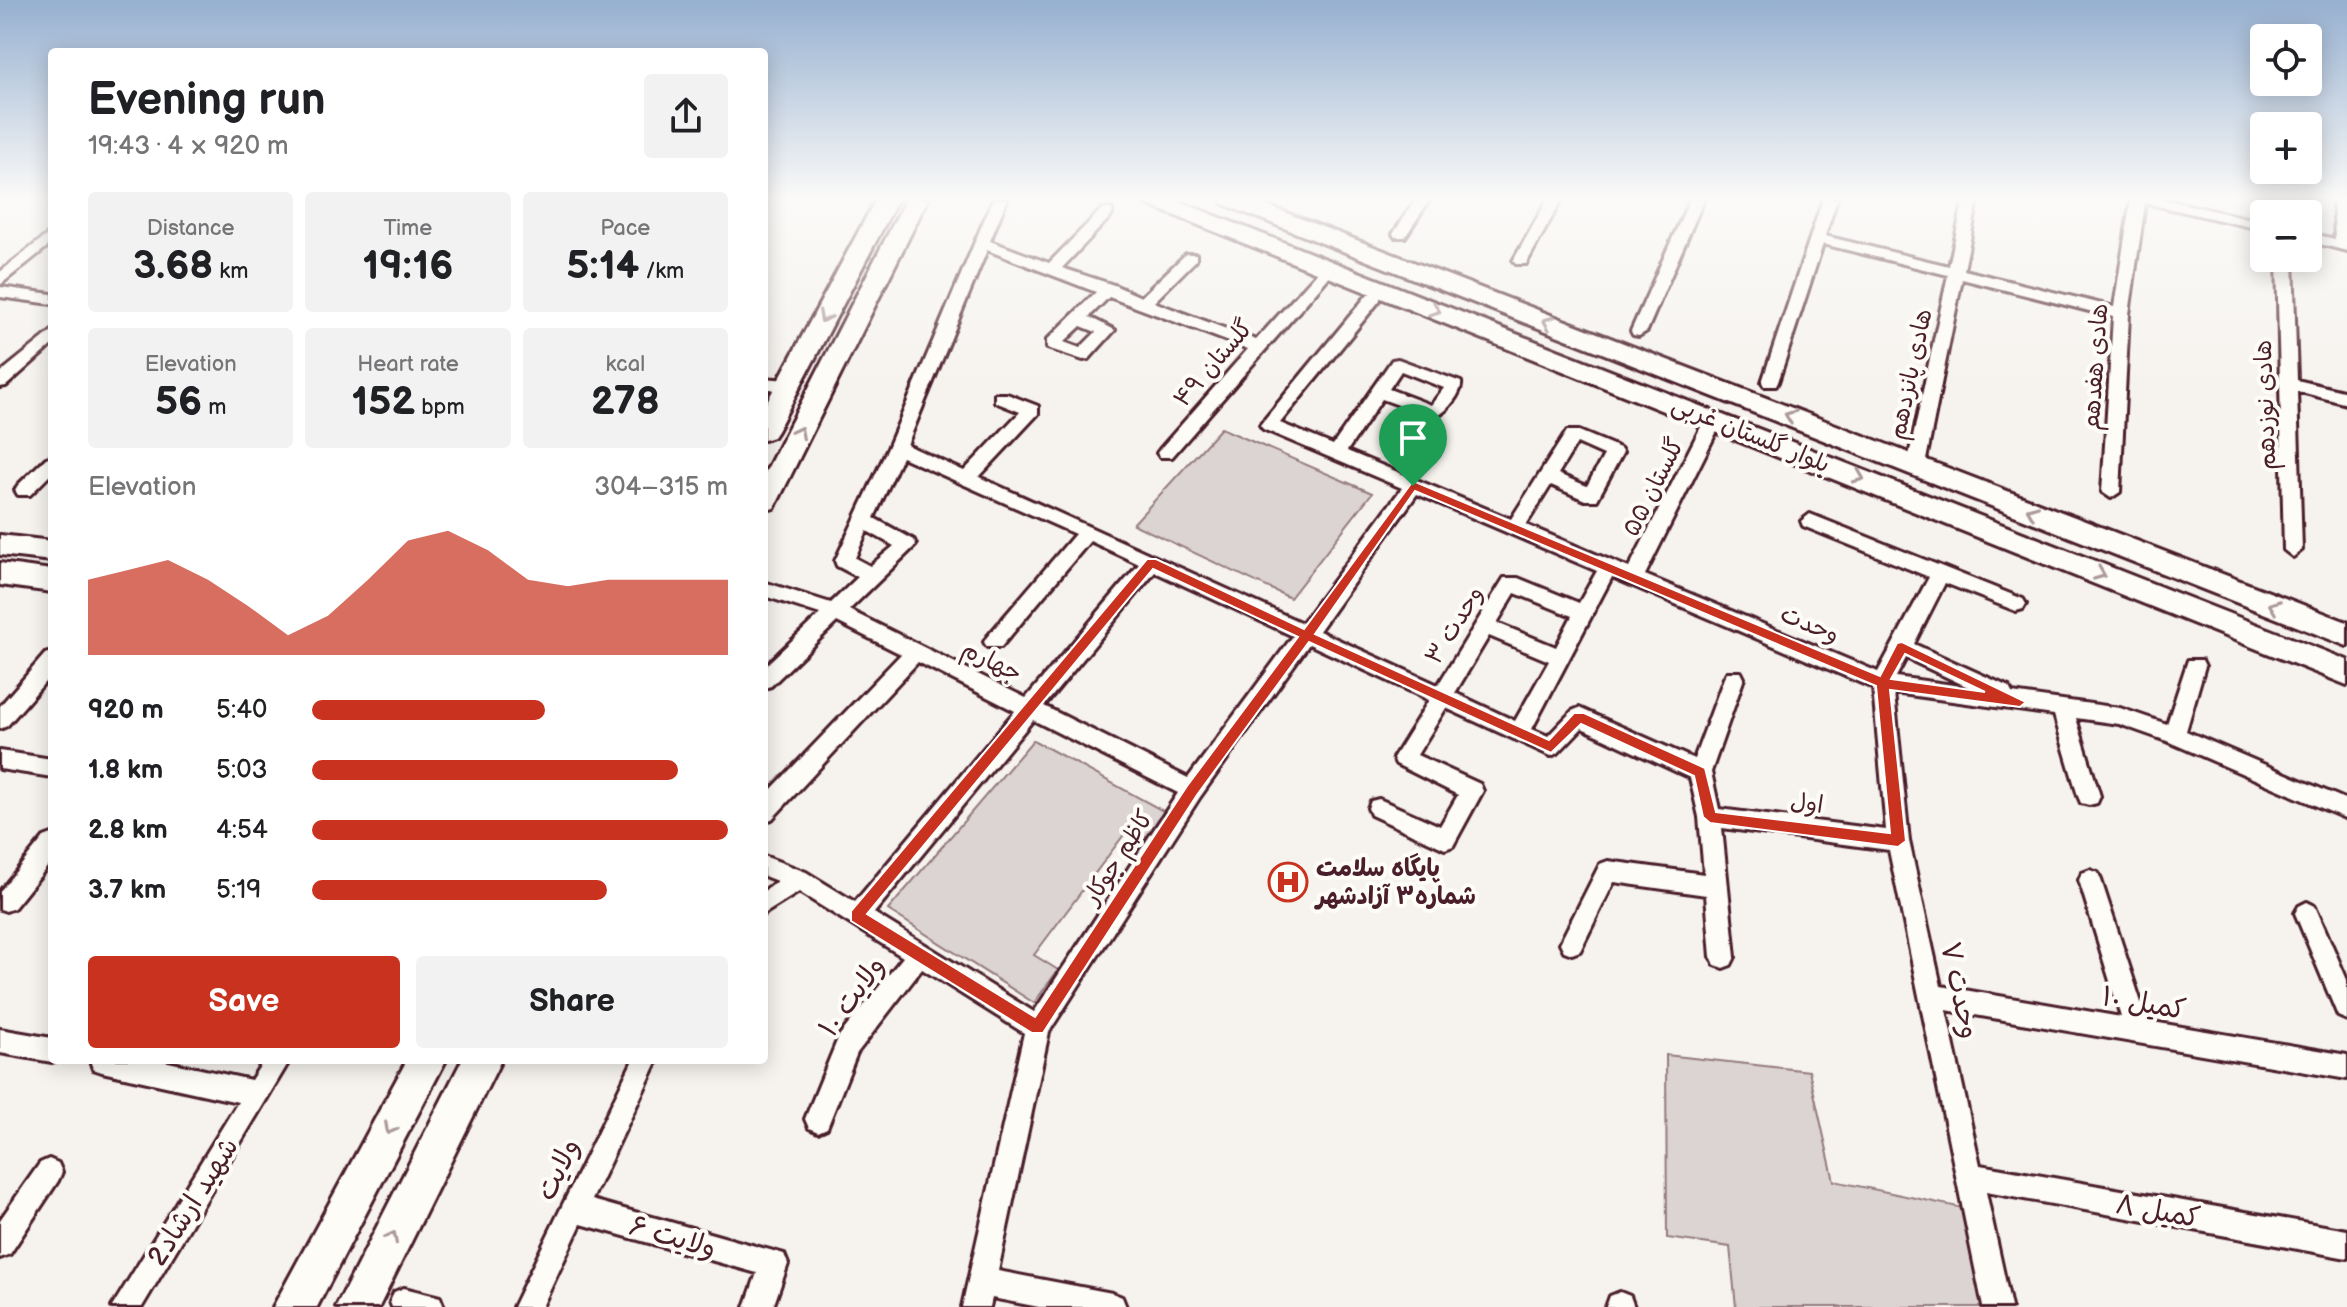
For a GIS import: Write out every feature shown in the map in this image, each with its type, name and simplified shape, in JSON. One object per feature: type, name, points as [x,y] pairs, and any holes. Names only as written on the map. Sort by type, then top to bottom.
[{"type":"main road","points":[[768,415],[776,384],[850,260]]},
{"type":"main road","points":[[768,493],[886,260]]},
{"type":"main road","name":"بلوار گلستان غربی","points":[[1309,260],[2347,673]]},
{"type":"main road","name":"بلوار گلستان غربی","points":[[1388,260],[2347,634]]},
{"type":"main road","points":[[0,545],[48,551]]},
{"type":"main road","points":[[0,574],[48,580]]},
{"type":"main road","points":[[294,1307],[425,1064]]},
{"type":"main road","points":[[357,1307],[480,1064]]},
{"type":"street","points":[[0,280],[23,260]]},
{"type":"street","points":[[872,576],[844,561],[897,448],[975,260]]},
{"type":"street","points":[[1030,260],[1258,347]]},
{"type":"street","points":[[1053,268],[1061,260]]},
{"type":"street","points":[[1145,302],[1188,260]]},
{"type":"street","points":[[1639,331],[1670,260]]},
{"type":"street","points":[[1770,382],[1810,260]]},
{"type":"street","points":[[1904,260],[2121,314]]},
{"type":"street","name":"هادی پانزدهم","points":[[1916,465],[1959,260]]},
{"type":"street","name":"هادی هفدهم","points":[[2111,492],[2121,314],[2129,260]]},
{"type":"street","name":"گلستان ۴۹","points":[[1166,453],[1329,268]]},
{"type":"street","name":"هادی نوزدهم","points":[[2285,272],[2293,550]]},
{"type":"street","points":[[1078,319],[1107,330],[1083,355],[1053,344],[1078,319],[1109,288]]},
{"type":"street","points":[[0,292],[48,298]]},
{"type":"street","name":"وحدت","points":[[1374,297],[1269,425],[1883,683],[2120,716],[2174,735],[2347,810]]},
{"type":"street","points":[[0,382],[48,339]]},
{"type":"street","points":[[0,368],[32,353]]},
{"type":"street","points":[[1336,453],[1378,391],[1398,364],[1455,386],[1434,412],[1378,391]]},
{"type":"street","points":[[2288,383],[2347,398]]},
{"type":"street","points":[[967,479],[1032,410],[1001,398]]},
{"type":"street","name":"گلستان ۵۵","points":[[1634,577],[1714,419]]},
{"type":"street","points":[[1515,527],[1546,476],[1573,435],[1614,452],[1591,495],[1546,476]]},
{"type":"street","points":[[897,448],[1087,532],[1551,747],[1579,717],[1700,772]]},
{"type":"street","points":[[24,490],[48,466]]},
{"type":"street","name":"کاظم جوکار","points":[[979,1295],[1038,1028],[1192,790],[1307,636],[1413,486]]},
{"type":"street","points":[[768,676],[907,545],[863,520]]},
{"type":"street","points":[[1810,521],[2016,604]]},
{"type":"street","points":[[994,642],[1087,532]]},
{"type":"street","points":[[857,916],[1152,562]]},
{"type":"street","points":[[1520,732],[1609,566]]},
{"type":"street","points":[[1883,683],[1940,575]]},
{"type":"street","name":"وحدت ۳","points":[[1379,808],[1445,839],[1472,791],[1404,758],[1511,583],[1583,613]]},
{"type":"street","name":"جهارم","points":[[768,590],[835,612],[1192,790]]},
{"type":"street","points":[[1485,626],[1561,657]]},
{"type":"street","points":[[1902,647],[2020,702]]},
{"type":"street","points":[[768,808],[915,652]]},
{"type":"street","points":[[0,720],[48,665]]},
{"type":"street","points":[[2174,735],[2195,666]]},
{"type":"street","points":[[1723,957],[1710,817],[1700,772],[1734,678]]},
{"type":"street","name":"وحدت ۷","points":[[1883,683],[1898,841],[1997,1307]]},
{"type":"street","points":[[2062,708],[2089,796]]},
{"type":"street","points":[[0,760],[48,767]]},
{"type":"street","name":"اول","points":[[1710,817],[1898,841]]},
{"type":"street","points":[[6,901],[48,849]]},
{"type":"street","points":[[768,868],[798,879],[1038,1028]]},
{"type":"street","points":[[1572,943],[1608,871],[1717,886]]},
{"type":"street","points":[[768,901],[798,879]]},
{"type":"street","points":[[2090,880],[2138,1032]]},
{"type":"street","points":[[2307,913],[2347,1008]]},
{"type":"street","name":"ولایت ۱۰","points":[[818,1119],[848,1045],[919,955]]},
{"type":"street","name":"کمیل ۱۰","points":[[1931,996],[2347,1067]]},
{"type":"street","points":[[0,1041],[48,1049]]},
{"type":"street","points":[[120,1064],[258,1094]]},
{"type":"street","name":"شهید ارشاد2","points":[[126,1307],[276,1064]]},
{"type":"street","name":"ولایت","points":[[527,1307],[644,1064]]},
{"type":"street","points":[[0,1244],[49,1172]]},
{"type":"street","name":"کمیل ۸","points":[[1969,1176],[2347,1244]]},
{"type":"street","name":"ولایت ۶","points":[[573,1208],[774,1264],[759,1307]]},
{"type":"street","points":[[979,1295],[1112,1307]]},
{"type":"shaded area","points":[[1221,428],[1372,493],[1290,598],[1133,524]]},
{"type":"shaded area","points":[[1033,740],[1167,813],[1149,838],[1129,828],[1034,955],[1058,970],[1034,1003],[888,910]]},
{"type":"shaded area","points":[[1666,1055],[1809,1071],[1834,1181],[1963,1208],[1982,1307],[1736,1307],[1730,1247],[1667,1238]]},
{"type":"place","name":"پایگاه سلامت شماره۳ آزادشهر","points":[[1288,882]]},
{"type":"route","points":[[1413,486],[1307,636],[1152,562],[857,916],[1038,1028],[1192,790],[1307,636],[1551,747],[1579,717],[1700,772],[1710,817],[1898,841],[1883,683],[2020,702],[1902,647],[1883,683],[1413,486]]}]
